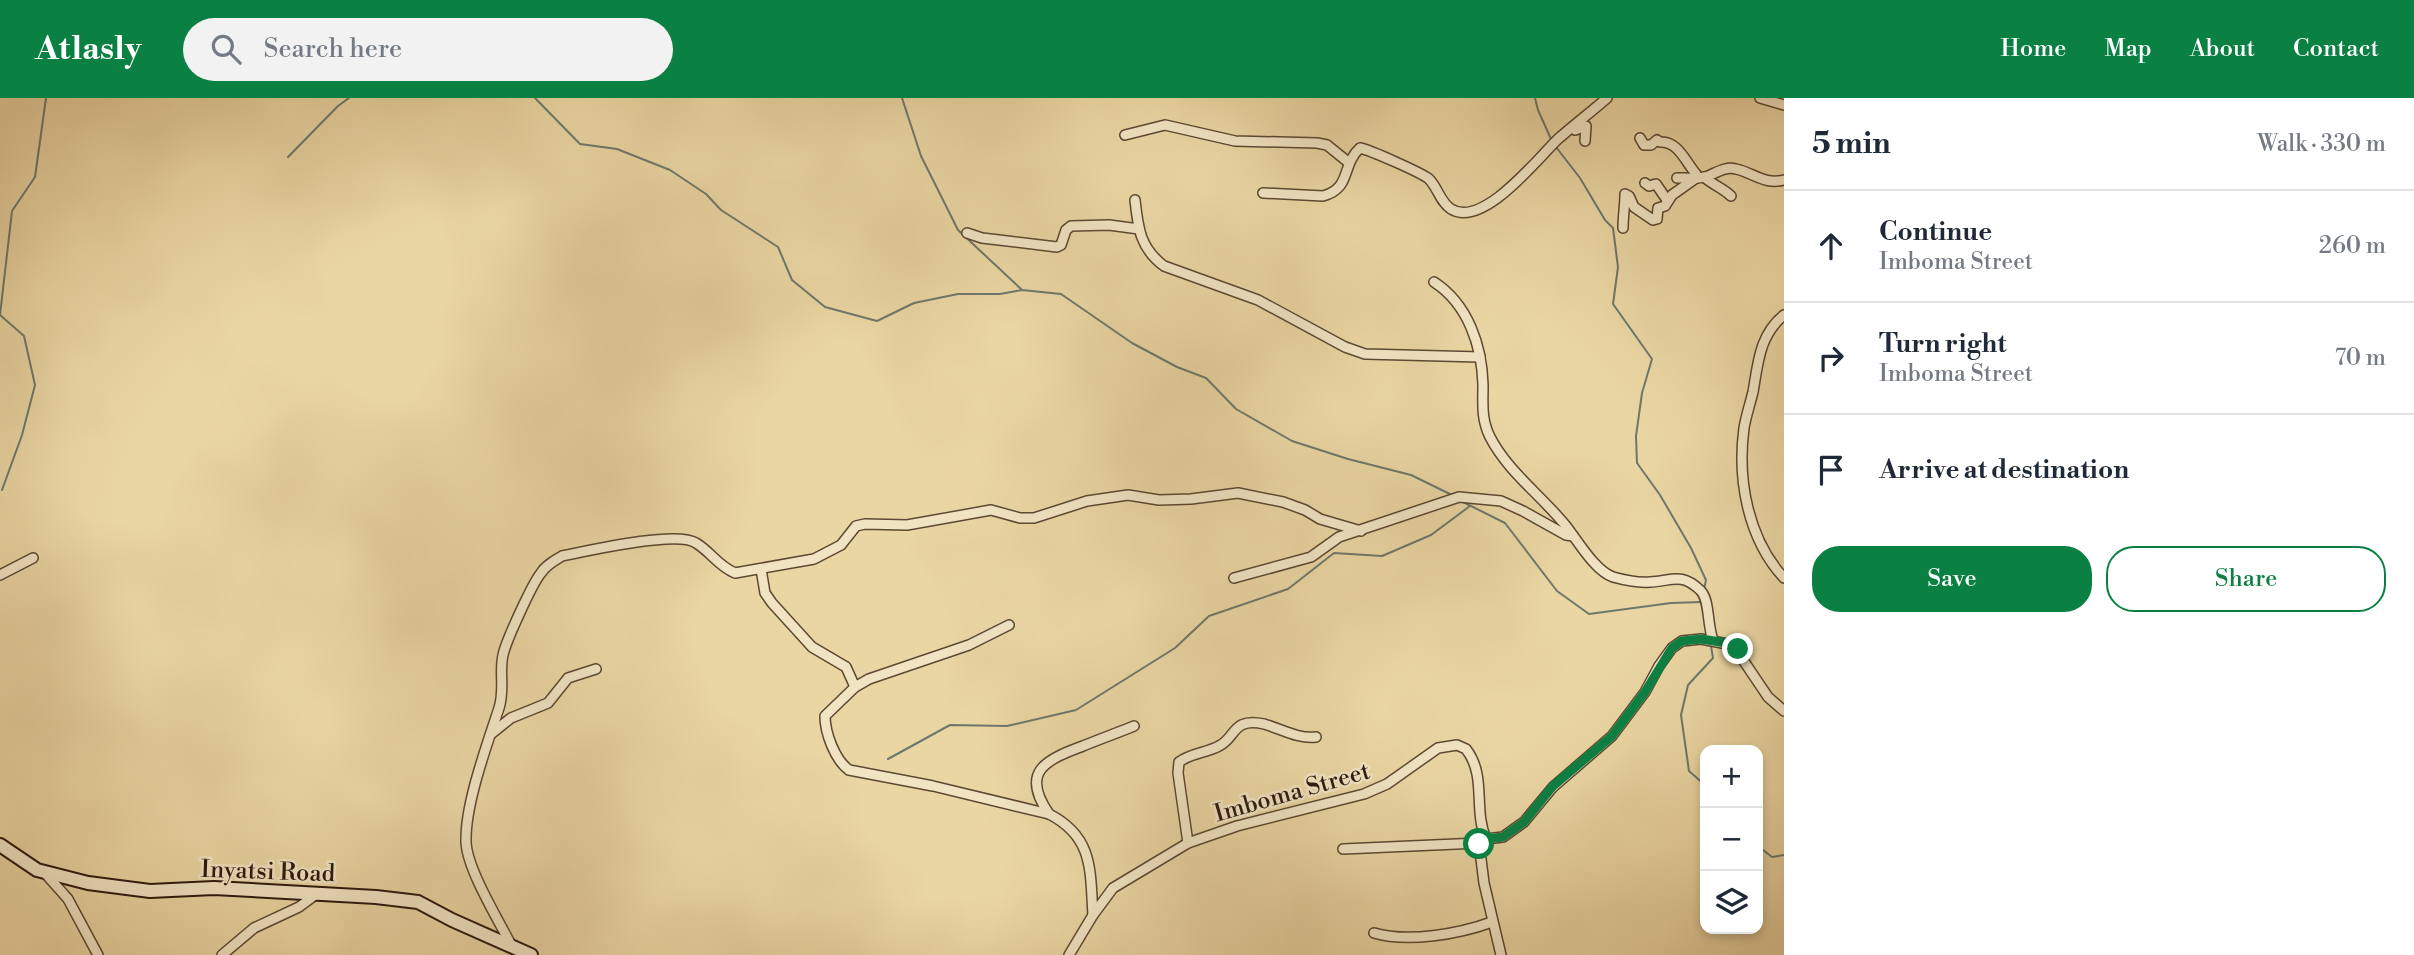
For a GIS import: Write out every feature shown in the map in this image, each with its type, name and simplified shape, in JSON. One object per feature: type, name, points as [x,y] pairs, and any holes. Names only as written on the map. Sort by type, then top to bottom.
[{"type":"street","points":[[1264,193],[1323,196],[1331,194],[1345,178],[1348,162],[1360,148],[1421,174],[1430,180],[1439,197],[1452,210],[1463,212],[1487,205],[1510,188],[1550,148],[1607,98]]},
{"type":"street","points":[[1760,98],[1784,105]]},
{"type":"street","points":[[1125,135],[1165,125],[1235,141],[1317,143],[1326,145],[1348,162]]},
{"type":"street","points":[[1563,136],[1586,126],[1585,141]]},
{"type":"street","points":[[1640,138],[1644,145],[1651,145],[1657,140],[1667,141],[1675,146],[1700,178],[1722,188],[1731,196]]},
{"type":"street","points":[[1623,228],[1625,194],[1629,196],[1634,207],[1653,220],[1657,219],[1658,208],[1665,206],[1667,200],[1700,178],[1721,170],[1735,168],[1763,181],[1784,180]]},
{"type":"street","points":[[1677,178],[1700,178]]},
{"type":"street","points":[[1646,183],[1649,186],[1656,184],[1667,200]]},
{"type":"street","points":[[1135,200],[1139,229],[1145,247],[1152,257],[1164,266],[1258,300],[1345,347],[1364,354],[1480,358]]},
{"type":"street","points":[[967,233],[1057,247],[1061,245],[1066,230],[1071,226],[1109,225],[1139,229]]},
{"type":"street","points":[[1434,282],[1467,318],[1480,358],[1483,419],[1488,433],[1509,465],[1610,576],[1644,582],[1682,578],[1702,592],[1707,605],[1708,640]]},
{"type":"street","points":[[1784,315],[1766,338],[1756,365],[1744,427],[1741,463],[1745,496],[1755,532],[1768,560],[1784,578]]},
{"type":"street","points":[[511,945],[470,861],[466,845],[467,824],[488,737],[500,705],[502,657],[540,573],[550,562],[562,556],[674,537],[695,541],[722,568],[735,573],[814,559],[841,545],[856,526],[865,524],[929,522],[990,510],[1034,519],[1087,501],[1128,495],[1159,500],[1238,493],[1283,502],[1333,524],[1361,531]]},
{"type":"street","points":[[1234,578],[1311,557],[1339,537],[1459,497],[1501,502],[1523,510],[1566,535],[1573,536]]},
{"type":"street","points":[[0,575],[33,558]]},
{"type":"street","points":[[761,569],[765,593],[772,603],[812,647],[846,667],[855,687]]},
{"type":"street","points":[[1009,625],[969,645],[869,679],[855,687],[825,716],[827,730],[842,765],[849,769],[933,786],[1049,814],[1062,820],[1083,844],[1092,872],[1093,915]]},
{"type":"street","points":[[1343,849],[1482,841],[1503,837],[1524,822],[1553,786],[1612,736],[1645,692],[1672,648],[1682,641],[1708,640],[1733,645],[1768,697],[1784,711]]},
{"type":"street","points":[[488,737],[511,718],[548,703],[568,678],[596,669]]},
{"type":"street","points":[[1188,843],[1178,762],[1221,746],[1233,730],[1251,723],[1263,724],[1299,736],[1316,737]]},
{"type":"street","points":[[1049,814],[1037,794],[1036,782],[1045,762],[1134,726]]},
{"type":"street","name":"Imboma Street","points":[[1069,955],[1113,888],[1188,843],[1304,807],[1364,794],[1387,785],[1438,748],[1449,745],[1466,749],[1474,759],[1479,773],[1482,841]]},
{"type":"street","points":[[1482,841],[1492,922],[1501,955]]},
{"type":"street","name":"Inyatsi Road","points":[[0,845],[37,870],[88,883],[150,891],[214,888],[318,893],[418,902],[531,955]]},
{"type":"street","points":[[43,872],[68,899],[97,955]]},
{"type":"street","points":[[222,955],[254,928],[299,907],[318,893]]},
{"type":"street","points":[[1374,933],[1403,938],[1477,928],[1492,922]]},
{"type":"waterway","points":[[2,490],[22,435],[35,385],[24,336],[0,315],[12,211],[35,177],[46,98]]},
{"type":"waterway","points":[[288,157],[349,98]]},
{"type":"waterway","points":[[535,98],[580,144],[617,149],[670,170],[706,194],[721,210],[778,247],[792,280],[825,307],[877,321],[914,303],[958,294],[1000,294],[1022,290],[1061,294],[1132,343],[1177,367],[1206,378],[1236,409],[1292,441],[1411,475],[1452,495]]},
{"type":"waterway","points":[[902,98],[921,156],[958,230],[1021,289]]},
{"type":"waterway","points":[[1535,98],[1551,139]]},
{"type":"waterway","points":[[1556,147],[1613,228],[1618,267],[1613,304],[1652,359],[1642,393],[1636,436],[1637,463],[1660,495],[1691,548],[1706,580],[1704,589]]},
{"type":"waterway","points":[[1463,502],[1505,523],[1557,591],[1589,614],[1671,603],[1701,602]]},
{"type":"waterway","points":[[888,759],[950,725],[1007,726],[1076,710],[1175,648],[1209,616],[1288,589],[1334,553],[1382,556],[1431,535],[1470,506]]},
{"type":"waterway","points":[[1701,601],[1704,613]]},
{"type":"waterway","points":[[1700,781],[1689,771],[1681,715],[1688,685],[1713,658],[1711,646]]},
{"type":"waterway","points":[[1763,850],[1772,857],[1784,855]]},
{"type":"route","points":[[1479,844],[1486,839],[1503,837],[1524,822],[1553,786],[1612,736],[1645,692],[1672,648],[1682,641],[1701,639],[1727,643],[1738,649]]}]
